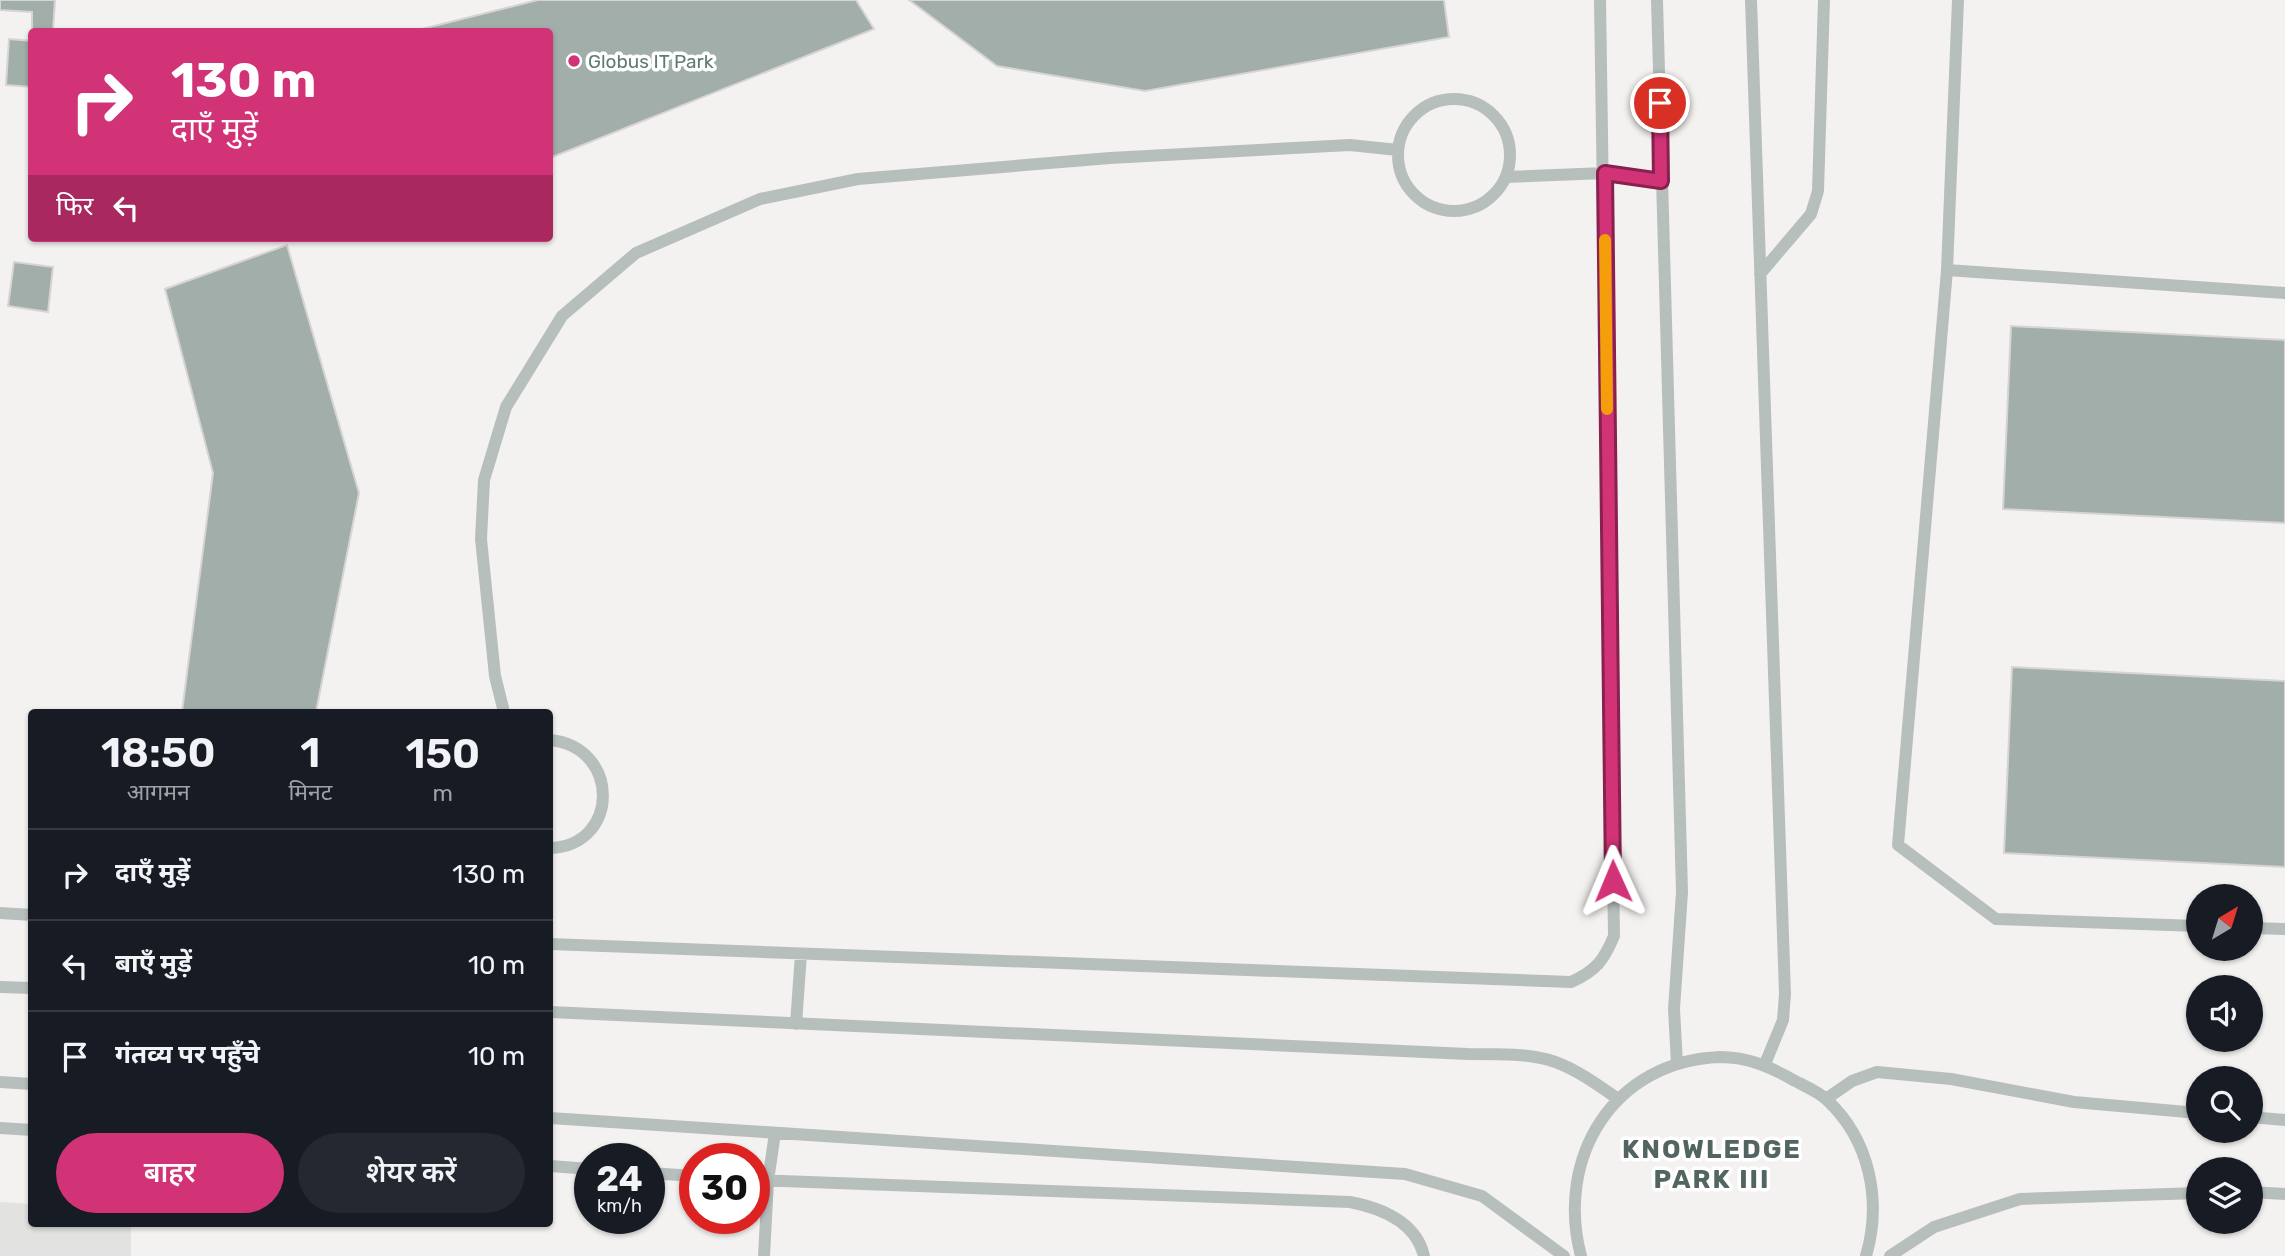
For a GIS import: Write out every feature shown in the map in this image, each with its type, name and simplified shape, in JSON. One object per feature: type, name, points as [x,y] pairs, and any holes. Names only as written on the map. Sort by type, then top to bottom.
[{"type":"street","points":[[553,944],[1571,982],[1588,975],[1604,961],[1614,936],[1605,173],[1600,0]]},
{"type":"street","points":[[1657,0],[1682,892],[1674,1009],[1677,1064]]},
{"type":"street","points":[[1751,0],[1785,994],[1783,1020],[1765,1064]]},
{"type":"street","points":[[1760,274],[1811,214],[1818,191],[1824,0]]},
{"type":"street","points":[[1958,0],[1947,270],[1898,845],[1996,919],[2186,926]]},
{"type":"street","points":[[1452,98],[1470,101],[1485,108],[1499,122],[1508,140],[1510,159],[1506,177],[1495,193],[1480,205],[1461,211],[1442,210],[1424,203],[1410,190],[1400,173],[1398,150],[1407,122],[1419,110],[1434,102],[1452,98]]},
{"type":"street","points":[[503,709],[495,676],[481,539],[484,480],[506,407],[562,316],[636,253],[760,199],[858,179],[1190,153],[1350,145],[1398,150]]},
{"type":"street","points":[[1506,177],[1605,173],[1661,181]]},
{"type":"street","points":[[1947,270],[2285,293]]},
{"type":"street","points":[[553,740],[568,743],[583,751],[602,780],[604,797],[600,814],[592,828],[579,840],[562,848],[553,848]]},
{"type":"street","points":[[0,913],[28,915]]},
{"type":"street","points":[[2263,928],[2285,929]]},
{"type":"street","points":[[796,1024],[801,954]]},
{"type":"street","points":[[0,987],[28,988]]},
{"type":"street","points":[[553,1012],[1468,1054],[1533,1054],[1564,1063],[1618,1099]]},
{"type":"street","points":[[1581,1256],[1573,1226],[1574,1180],[1590,1136],[1618,1099],[1646,1078],[1677,1064],[1721,1057],[1765,1064],[1826,1098],[1856,1136],[1872,1182],[1874,1230],[1866,1256]]},
{"type":"street","points":[[1826,1098],[1852,1081],[1877,1072],[1951,1079],[2074,1102],[2186,1111]]},
{"type":"street","points":[[0,1082],[28,1084]]},
{"type":"street","points":[[553,1118],[1405,1174],[1482,1196],[1564,1256]]},
{"type":"street","points":[[2263,1118],[2285,1120]]},
{"type":"street","points":[[0,1128],[28,1130]]},
{"type":"street","points":[[770,1167],[775,1133]]},
{"type":"street","points":[[553,1166],[574,1168]]},
{"type":"street","points":[[770,1181],[1350,1202],[1377,1208],[1404,1225],[1420,1240],[1424,1256]]},
{"type":"street","points":[[2263,1193],[2285,1194]]},
{"type":"street","points":[[1889,1256],[1934,1227],[2020,1199],[2186,1194]]},
{"type":"street","points":[[764,1256],[765,1234]]},
{"type":"shaded area","points":[[0,1202],[28,1204],[28,1227],[131,1227],[131,1256],[0,1256]]},
{"type":"building","points":[[0,0],[55,0],[53,28],[32,28],[32,12],[0,10]]},
{"type":"building","points":[[538,0],[856,0],[874,29],[553,157],[553,28],[426,28]]},
{"type":"building","points":[[909,0],[1444,0],[1449,37],[1145,91],[997,66]]},
{"type":"building","points":[[9,39],[28,41],[28,87],[6,85]]},
{"type":"building","points":[[287,245],[359,493],[317,709],[182,709],[213,473],[165,289]]},
{"type":"building","points":[[14,262],[53,267],[48,312],[8,306]]},
{"type":"building","points":[[2011,326],[2285,340],[2285,523],[2003,509]]},
{"type":"building","points":[[2012,667],[2285,681],[2285,867],[2004,853]]},
{"type":"slow traffic","points":[[1605,240],[1607,409]]},
{"type":"place","name":"Globus IT Park","points":[[574,61]]},
{"type":"district","name":"KNOWLEDGE PARK III","points":[[1712,1164]]},
{"type":"route","points":[[1613,881],[1605,173],[1661,181],[1660,103]]}]
